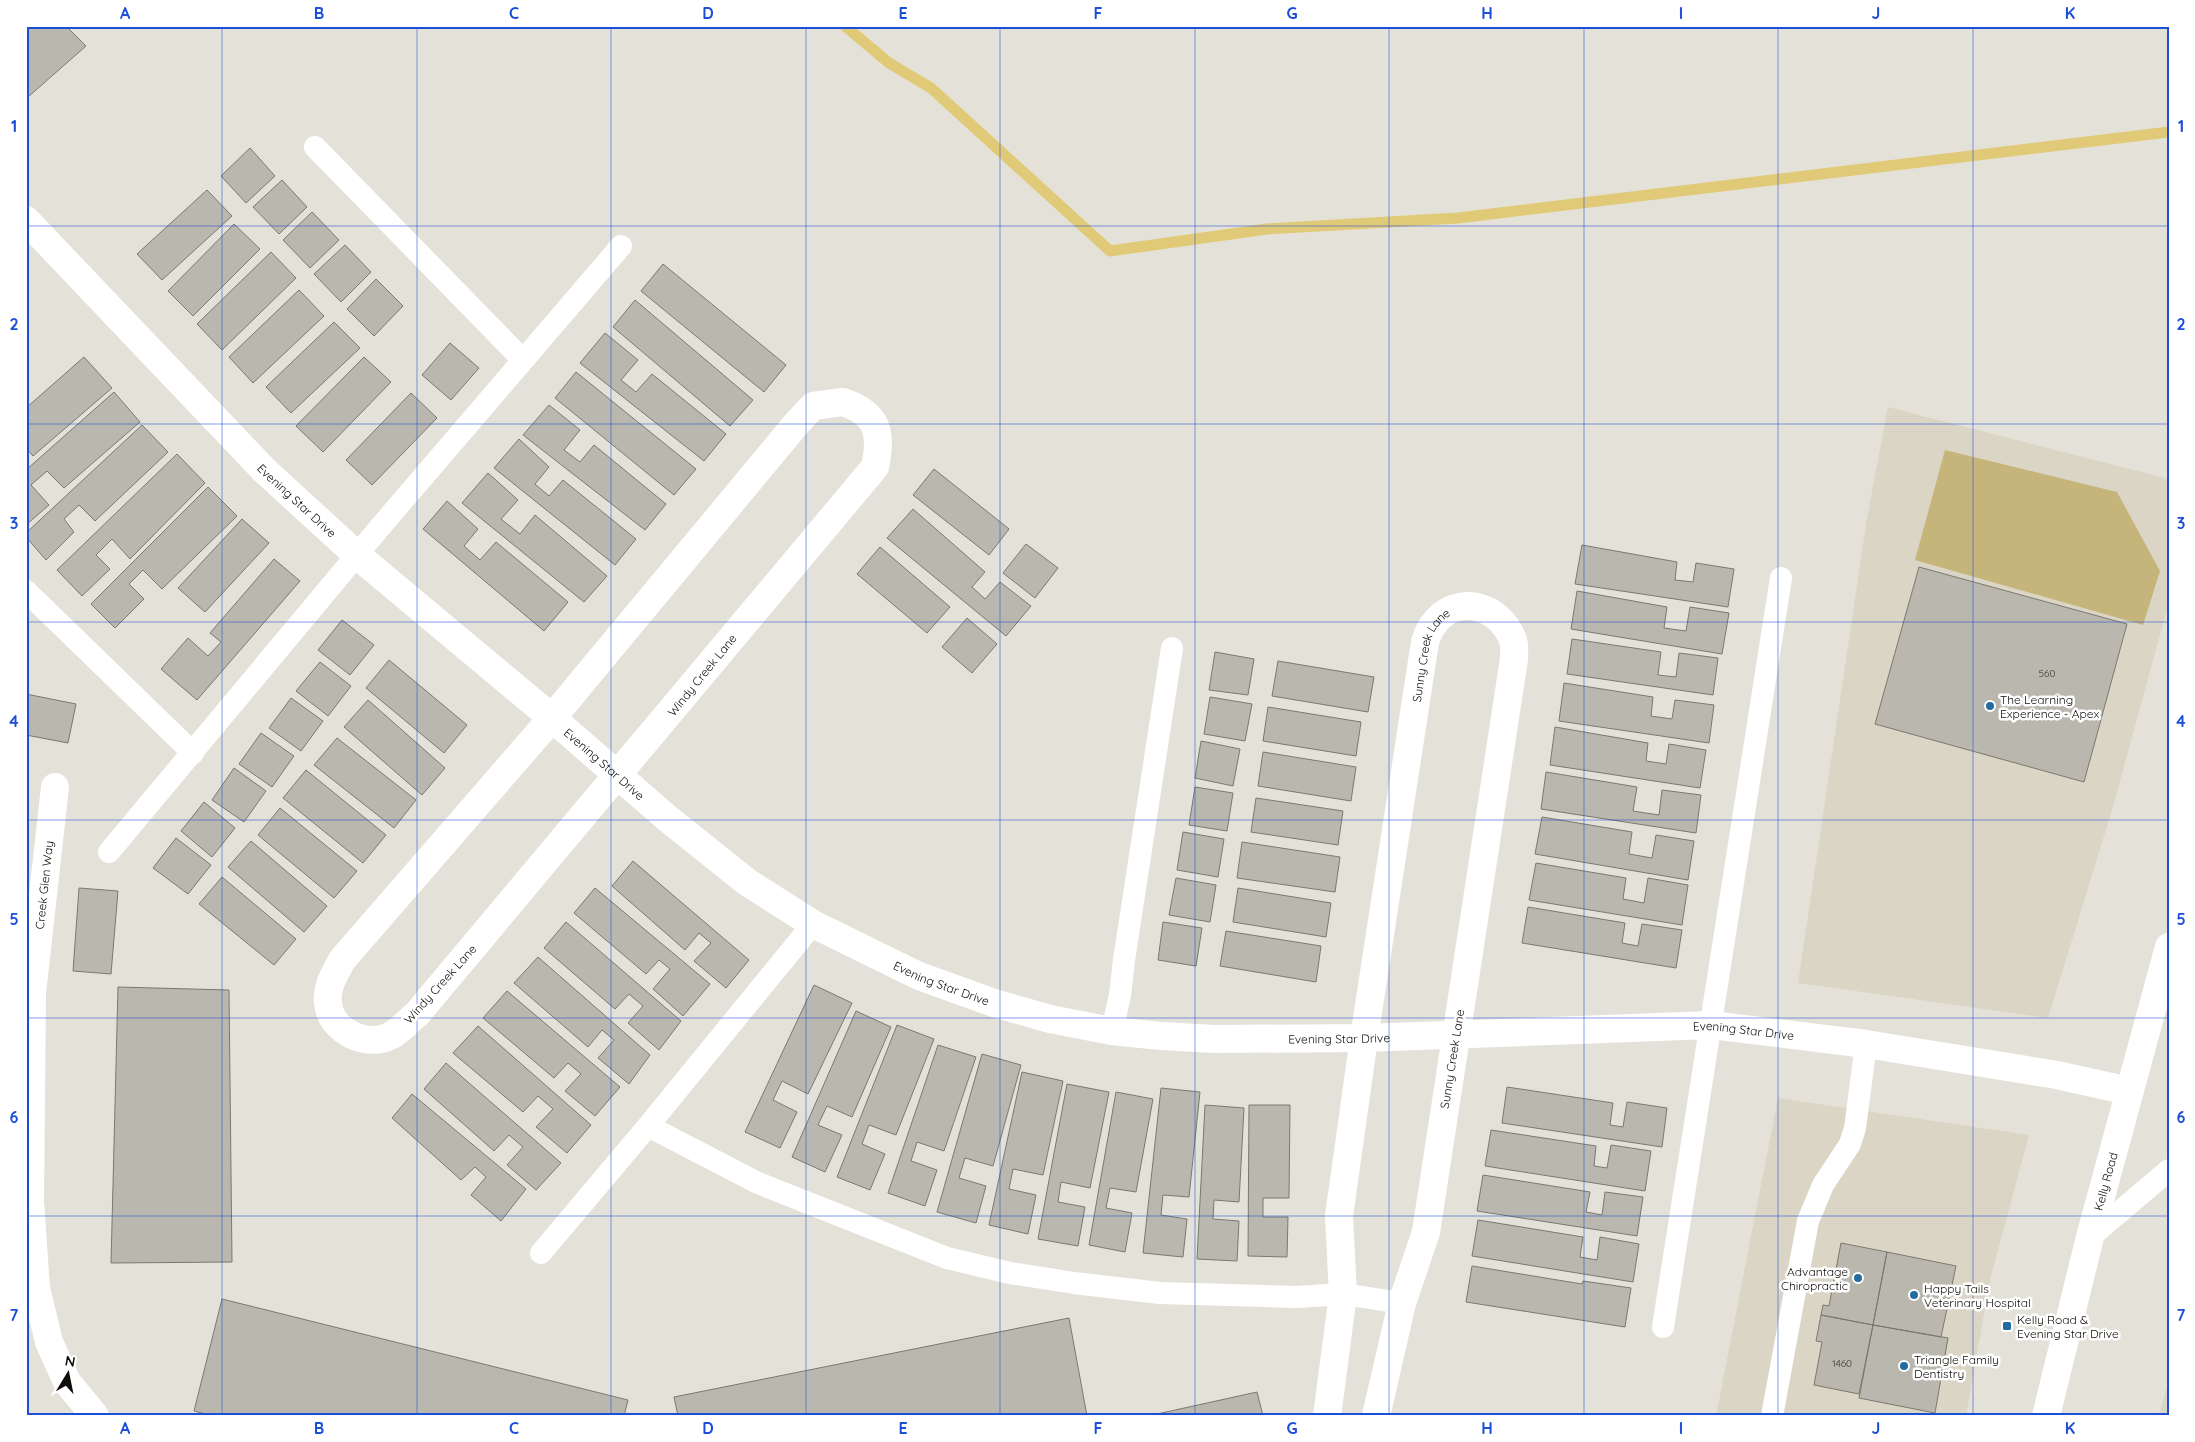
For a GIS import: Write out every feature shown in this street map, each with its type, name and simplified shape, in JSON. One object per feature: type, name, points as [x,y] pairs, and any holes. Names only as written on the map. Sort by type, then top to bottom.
[{"type":"street","name":"Evening Star Drive","points":[[26,220],[265,471],[358,556],[552,718],[666,818],[747,882],[813,924],[919,976],[975,996],[1050,1019],[1112,1031],[1161,1036],[1216,1039],[1364,1038],[1711,1026],[1866,1044],[2057,1075],[2129,1091]]},
{"type":"street","name":"Windy Creek Lane","points":[[843,402],[860,408],[871,419],[877,432],[879,447],[875,467],[618,776],[417,1014],[390,1036],[379,1039],[362,1039],[346,1033],[333,1020],[328,1003],[329,985],[342,960],[552,718],[813,406],[843,402]]},
{"type":"street","name":"Sunny Creek Lane","points":[[1327,1416],[1343,1294],[1339,1216],[1364,1038],[1425,642],[1432,625],[1446,612],[1462,606],[1480,607],[1497,616],[1506,628],[1514,642],[1514,660],[1426,1232],[1402,1304],[1376,1416]]},
{"type":"street","name":"Creek Glen Way","points":[[55,788],[32,993],[30,1202],[36,1288],[48,1342],[67,1382],[95,1416]]},
{"type":"street","name":"Kelly Road","points":[[2046,1416],[2090,1237],[2169,947]]},
{"type":"lane","points":[[315,148],[523,360]]},
{"type":"lane","points":[[109,852],[621,246]]},
{"type":"lane","points":[[1663,1327],[1781,578]]},
{"type":"lane","points":[[26,591],[193,752]]},
{"type":"lane","points":[[1112,1031],[1120,995],[1172,648]]},
{"type":"lane","points":[[541,1253],[648,1126],[813,924]]},
{"type":"lane","points":[[1772,1416],[1808,1221],[1822,1185],[1850,1144],[1855,1128],[1866,1044]]},
{"type":"lane","points":[[648,1126],[758,1183],[947,1258],[1028,1276],[1160,1293],[1297,1297],[1343,1294],[1402,1304]]},
{"type":"lane","points":[[2090,1237],[2169,1170]]},
{"type":"shaded area","name":"The Learning Experience - Apex","points":[[1888,407],[2169,479],[2169,602],[2112,810],[2048,1018],[1798,983],[1867,518]]},
{"type":"shaded area","points":[[1945,450],[2117,492],[2160,571],[2143,625],[1915,560]]},
{"type":"shaded area","points":[[1778,1098],[2029,1135],[1990,1280],[1966,1416],[1716,1416]]},
{"type":"shaded area","points":[[2169,1379],[2169,1416],[2159,1416]]},
{"type":"building","points":[[26,26],[66,26],[86,46],[28,97]]},
{"type":"building","points":[[250,148],[275,176],[246,203],[221,176]]},
{"type":"building","points":[[282,180],[307,207],[279,234],[253,207]]},
{"type":"building","points":[[207,190],[232,216],[162,280],[137,254]]},
{"type":"building","points":[[312,212],[339,240],[310,268],[283,240]]},
{"type":"building","points":[[234,224],[260,249],[193,316],[168,291]]},
{"type":"building","points":[[345,245],[371,272],[341,302],[314,274]]},
{"type":"building","points":[[271,252],[296,278],[222,350],[197,324]]},
{"type":"building","points":[[663,264],[786,365],[764,392],[641,291]]},
{"type":"building","points":[[376,279],[403,306],[374,336],[347,309]]},
{"type":"building","points":[[299,290],[324,316],[253,383],[229,357]]},
{"type":"building","points":[[635,300],[753,400],[730,426],[613,327]]},
{"type":"building","points":[[334,322],[360,348],[291,413],[266,387]]},
{"type":"building","points":[[605,333],[638,360],[621,380],[636,392],[652,374],[726,434],[704,461],[580,363]]},
{"type":"building","points":[[450,343],[479,368],[451,400],[422,375]]},
{"type":"building","points":[[84,357],[112,388],[33,456],[26,448],[26,408]]},
{"type":"building","points":[[364,357],[391,382],[323,452],[296,426]]},
{"type":"building","points":[[576,372],[696,469],[674,495],[555,398]]},
{"type":"building","points":[[114,392],[140,422],[64,488],[47,471],[31,485],[49,505],[26,525],[26,470]]},
{"type":"building","points":[[411,393],[437,418],[372,485],[346,460]]},
{"type":"building","points":[[549,405],[580,430],[564,450],[580,462],[594,445],[666,504],[645,530],[523,435]]},
{"type":"building","points":[[142,425],[168,452],[95,521],[79,505],[64,519],[74,532],[46,560],[26,537],[26,533]]},
{"type":"building","points":[[519,439],[549,467],[535,484],[549,496],[563,480],[636,539],[615,565],[494,468]]},
{"type":"building","points":[[177,454],[205,483],[130,559],[112,539],[96,555],[110,569],[82,596],[57,570]]},
{"type":"building","points":[[934,469],[1009,529],[989,555],[913,495]]},
{"type":"building","points":[[488,473],[518,500],[501,519],[520,534],[535,515],[607,576],[584,602],[462,503]]},
{"type":"building","points":[[208,487],[237,516],[162,589],[143,570],[129,584],[144,599],[115,628],[91,604]]},
{"type":"building","points":[[447,501],[478,529],[464,546],[480,560],[496,542],[568,602],[544,631],[423,529]]},
{"type":"building","points":[[913,509],[985,572],[972,587],[985,599],[1000,582],[1031,606],[1006,636],[887,538]]},
{"type":"building","points":[[242,519],[269,543],[205,612],[178,588]]},
{"type":"building","points":[[1026,544],[1058,568],[1035,598],[1003,573]]},
{"type":"building","points":[[1582,545],[1677,562],[1675,580],[1693,582],[1696,563],[1734,569],[1728,607],[1575,584]]},
{"type":"building","points":[[880,547],[950,607],[927,633],[857,574]]},
{"type":"building","points":[[274,559],[300,581],[197,700],[161,669],[188,638],[208,656],[221,642],[210,633]]},
{"type":"building","points":[[1919,567],[2127,624],[2084,782],[1875,724]]},
{"type":"building","points":[[1577,591],[1667,607],[1664,628],[1686,631],[1690,607],[1729,613],[1722,654],[1571,629]]},
{"type":"building","points":[[967,618],[997,644],[972,673],[942,647]]},
{"type":"building","points":[[342,620],[374,645],[350,675],[318,650]]},
{"type":"building","points":[[1572,639],[1661,652],[1658,675],[1676,677],[1679,653],[1718,658],[1713,695],[1567,674]]},
{"type":"building","points":[[1215,652],[1254,659],[1248,695],[1209,690]]},
{"type":"building","points":[[389,660],[467,725],[444,753],[366,688]]},
{"type":"building","points":[[1278,661],[1374,677],[1368,712],[1272,696]]},
{"type":"building","points":[[320,662],[351,686],[328,716],[296,691]]},
{"type":"building","points":[[1564,683],[1653,697],[1651,716],[1672,719],[1675,700],[1714,705],[1709,743],[1559,721]]},
{"type":"building","points":[[26,694],[76,704],[68,743],[26,735]]},
{"type":"building","points":[[1210,697],[1252,704],[1245,741],[1204,734]]},
{"type":"building","points":[[291,698],[323,721],[301,751],[269,728]]},
{"type":"building","points":[[368,700],[445,768],[422,795],[344,727]]},
{"type":"building","points":[[1268,707],[1361,722],[1356,756],[1263,741]]},
{"type":"building","points":[[1555,727],[1648,743],[1646,761],[1666,764],[1669,744],[1706,750],[1700,788],[1550,765]]},
{"type":"building","points":[[261,733],[294,756],[272,787],[239,764]]},
{"type":"building","points":[[337,738],[416,800],[394,828],[314,765]]},
{"type":"building","points":[[1201,741],[1240,749],[1233,786],[1195,778]]},
{"type":"building","points":[[1263,752],[1356,767],[1351,801],[1258,786]]},
{"type":"building","points":[[234,768],[266,791],[244,822],[212,800]]},
{"type":"building","points":[[306,770],[386,835],[363,863],[283,798]]},
{"type":"building","points":[[1546,772],[1637,787],[1633,811],[1659,815],[1662,790],[1701,795],[1696,833],[1541,809]]},
{"type":"building","points":[[1195,787],[1233,793],[1227,831],[1189,825]]},
{"type":"building","points":[[1256,798],[1343,811],[1338,845],[1251,832]]},
{"type":"building","points":[[204,802],[235,828],[212,857],[181,831]]},
{"type":"building","points":[[280,808],[357,871],[334,898],[258,835]]},
{"type":"building","points":[[1542,817],[1632,832],[1629,854],[1652,858],[1656,835],[1694,841],[1688,880],[1535,854]]},
{"type":"building","points":[[1183,832],[1224,839],[1218,877],[1177,870]]},
{"type":"building","points":[[176,838],[211,865],[188,894],[153,868]]},
{"type":"building","points":[[251,841],[327,906],[304,932],[228,867]]},
{"type":"building","points":[[1242,842],[1340,857],[1335,892],[1237,878]]},
{"type":"building","points":[[633,861],[749,960],[726,988],[694,961],[711,943],[699,933],[685,950],[612,886]]},
{"type":"building","points":[[1536,863],[1626,878],[1623,899],[1644,903],[1648,878],[1688,885],[1682,925],[1529,900]]},
{"type":"building","points":[[222,877],[296,939],[274,965],[199,904]]},
{"type":"building","points":[[1176,878],[1216,885],[1210,922],[1169,915]]},
{"type":"building","points":[[79,888],[118,891],[111,974],[73,971]]},
{"type":"building","points":[[595,888],[710,984],[683,1016],[653,989],[670,969],[659,960],[646,974],[574,913]]},
{"type":"building","points":[[1238,888],[1331,903],[1326,937],[1233,922]]},
{"type":"building","points":[[1528,907],[1625,923],[1622,943],[1638,946],[1642,924],[1682,930],[1676,968],[1522,943]]},
{"type":"building","points":[[566,922],[681,1021],[659,1050],[628,1023],[643,1006],[629,994],[615,1009],[544,948]]},
{"type":"building","points":[[1163,922],[1202,928],[1196,966],[1158,960]]},
{"type":"building","points":[[1226,931],[1321,946],[1316,982],[1220,966]]},
{"type":"building","points":[[538,957],[650,1055],[629,1084],[598,1058],[614,1040],[602,1030],[588,1047],[514,983]]},
{"type":"building","points":[[814,985],[852,1003],[808,1094],[782,1081],[773,1100],[797,1112],[780,1148],[745,1132]]},
{"type":"building","points":[[118,987],[229,990],[232,1262],[111,1263]]},
{"type":"building","points":[[507,991],[620,1087],[595,1116],[565,1091],[581,1074],[568,1063],[554,1078],[483,1018]]},
{"type":"building","points":[[856,1011],[891,1027],[852,1117],[827,1106],[818,1125],[842,1135],[825,1172],[792,1157]]},
{"type":"building","points":[[897,1025],[934,1039],[896,1135],[869,1125],[862,1144],[885,1154],[870,1190],[837,1177]]},
{"type":"building","points":[[478,1026],[591,1125],[567,1153],[536,1127],[553,1109],[538,1096],[523,1112],[453,1053]]},
{"type":"building","points":[[938,1045],[976,1057],[944,1151],[917,1142],[911,1161],[937,1170],[925,1206],[888,1193]]},
{"type":"building","points":[[982,1054],[1021,1065],[993,1166],[965,1158],[959,1178],[986,1186],[976,1223],[937,1212]]},
{"type":"building","points":[[446,1063],[561,1163],[536,1190],[507,1165],[523,1147],[509,1135],[494,1151],[424,1089]]},
{"type":"building","points":[[1022,1072],[1063,1081],[1043,1175],[1013,1169],[1009,1189],[1036,1195],[1028,1234],[989,1225]]},
{"type":"building","points":[[1067,1084],[1109,1092],[1090,1188],[1061,1182],[1058,1202],[1085,1207],[1078,1246],[1038,1239]]},
{"type":"building","points":[[1507,1087],[1613,1103],[1610,1125],[1623,1127],[1627,1102],[1667,1108],[1662,1147],[1502,1123]]},
{"type":"building","points":[[1161,1088],[1200,1092],[1189,1197],[1163,1195],[1161,1215],[1187,1219],[1183,1257],[1143,1253]]},
{"type":"building","points":[[1116,1092],[1153,1099],[1136,1192],[1110,1188],[1106,1208],[1132,1213],[1125,1252],[1089,1245]]},
{"type":"building","points":[[412,1094],[526,1189],[501,1221],[471,1195],[486,1177],[475,1167],[461,1180],[392,1118]]},
{"type":"building","points":[[1205,1105],[1244,1108],[1239,1202],[1214,1200],[1213,1219],[1239,1221],[1237,1261],[1197,1259]]},
{"type":"building","points":[[1249,1105],[1290,1105],[1289,1198],[1263,1198],[1263,1217],[1288,1217],[1287,1257],[1248,1256]]},
{"type":"building","points":[[1491,1130],[1596,1146],[1594,1166],[1607,1168],[1611,1145],[1651,1151],[1645,1191],[1485,1166]]},
{"type":"building","points":[[1483,1175],[1590,1192],[1586,1212],[1602,1215],[1605,1192],[1643,1197],[1637,1236],[1477,1211]]},
{"type":"building","points":[[1478,1220],[1583,1237],[1580,1257],[1597,1260],[1600,1237],[1639,1244],[1633,1282],[1472,1256]]},
{"type":"building","name":"Advantage Chiropractic","points":[[1841,1243],[1887,1252],[1873,1325],[1821,1315],[1823,1305],[1829,1306]]},
{"type":"building","name":"Happy Tails Veterinary Hospital","points":[[1887,1252],[1956,1266],[1941,1337],[1873,1325]]},
{"type":"building","points":[[1472,1266],[1582,1284],[1583,1281],[1631,1288],[1625,1327],[1466,1302]]},
{"type":"building","points":[[222,1299],[628,1400],[624,1416],[213,1416],[194,1411]]},
{"type":"building","points":[[1821,1315],[1873,1325],[1859,1394],[1814,1385],[1822,1342],[1816,1341]]},
{"type":"building","points":[[1069,1318],[1087,1416],[678,1416],[674,1397]]},
{"type":"building","name":"Triangle Family Dentistry","points":[[1873,1325],[1948,1338],[1935,1413],[1859,1398]]},
{"type":"building","points":[[1257,1392],[1263,1416],[1148,1416]]},
{"type":"waterway","points":[[845,26],[889,63],[931,88],[1110,251],[1267,229],[1458,218],[2169,132]]},
{"type":"place","name":"The Learning Experience - Apex","points":[[1990,706]]},
{"type":"place","name":"Advantage Chiropractic","points":[[1858,1278]]},
{"type":"place","name":"Happy Tails Veterinary Hospital","points":[[1914,1295]]},
{"type":"place","name":"Kelly Road & Evening Star Drive","points":[[2007,1326]]},
{"type":"place","name":"Triangle Family Dentistry","points":[[1904,1366]]}]
